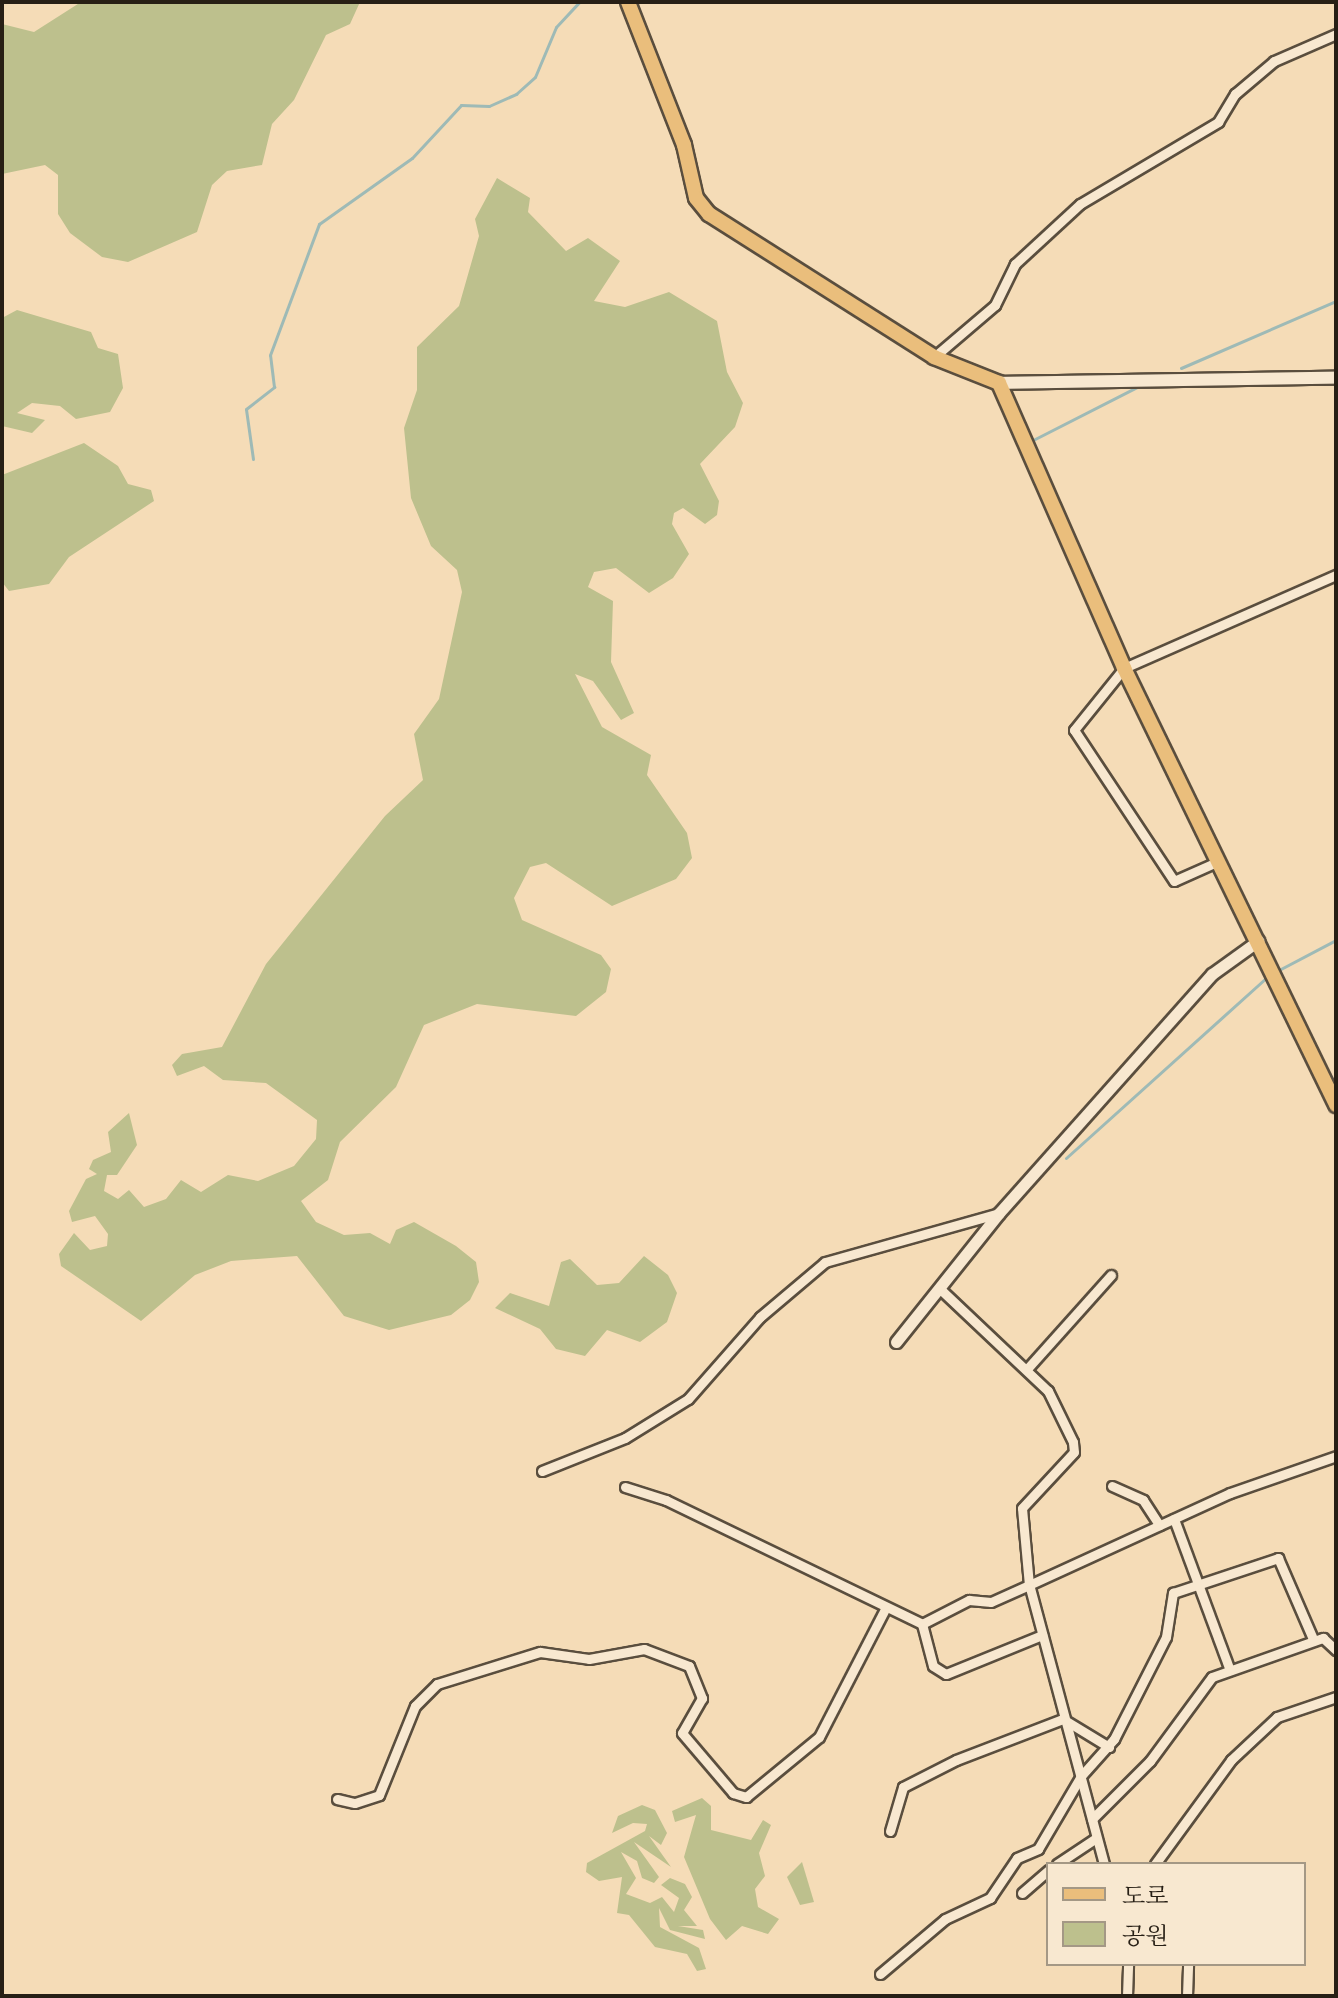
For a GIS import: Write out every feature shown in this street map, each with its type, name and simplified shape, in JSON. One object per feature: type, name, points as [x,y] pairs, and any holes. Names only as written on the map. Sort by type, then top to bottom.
[{"type":"main road","points":[[628,2],[684,145],[696,198],[709,214],[934,357],[999,383],[1336,378]]},
{"type":"main road","points":[[999,383],[1124,668],[1336,1105]]},
{"type":"street","points":[[934,357],[995,305],[1015,264],[1080,204],[1218,122],[1235,94],[1274,61],[1336,34]]},
{"type":"street","points":[[1219,861],[1174,881],[1074,730],[1124,668],[1336,575]]},
{"type":"street","points":[[896,1342],[999,1213],[1212,974],[1258,941]]},
{"type":"street","points":[[542,1471],[613,1444],[688,1399],[760,1317],[825,1262],[999,1213]]},
{"type":"street","points":[[1027,1369],[1111,1275]]},
{"type":"street","points":[[940,1289],[1048,1391],[1074,1452],[1022,1508],[1029,1585],[1103,1862]]},
{"type":"street","points":[[625,1487],[666,1500],[885,1609],[922,1624],[969,1600],[991,1602],[1159,1525],[1336,1456]]},
{"type":"street","points":[[1112,1486],[1143,1500],[1159,1525]]},
{"type":"street","points":[[1174,1519],[1230,1670]]},
{"type":"street","points":[[880,1974],[945,1919],[990,1898],[1017,1858],[1038,1849],[1081,1776],[1109,1747],[1166,1637],[1167,1600],[1196,1584],[1278,1558],[1314,1641]]},
{"type":"street","points":[[337,1799],[355,1803],[379,1795],[415,1706],[437,1684],[540,1652],[589,1659],[644,1649],[689,1666],[702,1698],[682,1733],[733,1793],[746,1797],[819,1737],[885,1609]]},
{"type":"street","points":[[922,1624],[933,1666],[946,1674],[1042,1635]]},
{"type":"street","points":[[1092,1819],[1150,1761],[1208,1681],[1230,1670],[1314,1641],[1333,1641],[1336,1650]]},
{"type":"street","points":[[1156,1862],[1231,1760],[1277,1717],[1336,1697]]},
{"type":"street","points":[[1063,1719],[1109,1747]]},
{"type":"street","points":[[890,1831],[903,1787],[1063,1719]]},
{"type":"street","points":[[1060,1862],[1096,1838]]},
{"type":"street","points":[[1022,1893],[1046,1872]]},
{"type":"street","points":[[1127,1996],[1128,1966]]},
{"type":"street","points":[[1187,1996],[1188,1966]]},
{"type":"green space","points":[[81,2],[360,2],[350,24],[326,35],[294,100],[272,124],[262,165],[227,171],[212,185],[197,232],[128,262],[102,257],[70,233],[58,214],[58,175],[45,165],[2,174],[2,24],[34,32]]},
{"type":"green space","points":[[497,178],[530,198],[528,212],[566,251],[588,238],[620,261],[594,301],[625,307],[669,292],[717,321],[727,372],[743,403],[735,427],[700,464],[719,501],[717,515],[705,524],[683,508],[674,513],[672,524],[689,554],[673,578],[649,593],[616,568],[594,572],[588,587],[613,601],[611,662],[634,713],[621,720],[593,681],[575,674],[602,727],[651,755],[647,775],[687,833],[692,858],[676,879],[612,906],[546,863],[530,867],[514,898],[522,920],[601,955],[611,969],[606,992],[576,1016],[477,1004],[424,1025],[396,1087],[340,1142],[328,1180],[301,1201],[316,1222],[344,1235],[370,1233],[390,1244],[396,1230],[414,1222],[456,1246],[476,1262],[479,1282],[470,1300],[451,1315],[389,1330],[344,1316],[297,1256],[231,1261],[195,1275],[141,1321],[61,1266],[59,1254],[74,1233],[90,1250],[107,1246],[108,1234],[95,1216],[72,1222],[69,1211],[86,1179],[97,1174],[89,1169],[93,1160],[111,1152],[108,1132],[129,1113],[137,1145],[117,1175],[107,1175],[104,1191],[118,1199],[129,1190],[144,1207],[166,1199],[181,1180],[201,1192],[228,1175],[258,1181],[294,1166],[316,1139],[317,1120],[266,1083],[223,1080],[204,1066],[177,1076],[172,1065],[182,1054],[222,1047],[266,964],[385,816],[423,780],[414,734],[439,699],[462,592],[457,570],[431,546],[411,498],[404,428],[417,390],[417,347],[459,306],[479,236],[475,219]]},
{"type":"green space","points":[[17,310],[91,332],[98,348],[118,354],[123,388],[110,412],[76,419],[60,406],[32,403],[17,413],[45,420],[32,433],[2,426],[2,318]]},
{"type":"green space","points":[[84,443],[118,466],[128,484],[151,490],[154,501],[69,557],[49,584],[9,591],[2,582],[2,475]]},
{"type":"green space","points":[[644,1256],[668,1275],[677,1293],[667,1322],[640,1342],[607,1330],[585,1356],[556,1349],[540,1329],[495,1308],[510,1293],[549,1306],[561,1262],[570,1259],[597,1285],[619,1283]]},
{"type":"green space","points":[[702,1798],[711,1806],[711,1830],[751,1840],[763,1820],[771,1825],[759,1853],[765,1876],[755,1889],[758,1907],[779,1919],[768,1934],[742,1926],[726,1940],[710,1919],[684,1857],[696,1815],[675,1822],[672,1811]]},
{"type":"green space","points":[[642,1805],[655,1810],[667,1833],[661,1845],[649,1836],[671,1867],[634,1842],[659,1877],[654,1883],[642,1878],[637,1861],[621,1852],[636,1878],[626,1894],[650,1903],[662,1897],[674,1912],[679,1898],[661,1885],[670,1878],[685,1884],[692,1897],[684,1910],[697,1926],[678,1926],[703,1930],[705,1939],[670,1930],[659,1908],[660,1927],[699,1948],[706,1969],[697,1971],[687,1954],[655,1947],[629,1915],[617,1913],[622,1877],[599,1881],[586,1872],[587,1863],[645,1831],[647,1824],[633,1823],[612,1833],[618,1816]]},
{"type":"green space","points":[[802,1862],[814,1902],[800,1905],[787,1877]]},
{"type":"waterway","points":[[253,459],[246,409],[274,387],[270,355],[319,224],[412,158],[461,105],[489,106],[516,94],[535,77],[556,27],[579,2]]},
{"type":"waterway","points":[[1181,368],[1336,301]]},
{"type":"waterway","points":[[1033,440],[1137,387]]},
{"type":"waterway","points":[[1275,972],[1336,940]]},
{"type":"waterway","points":[[1066,1158],[1268,976]]}]
